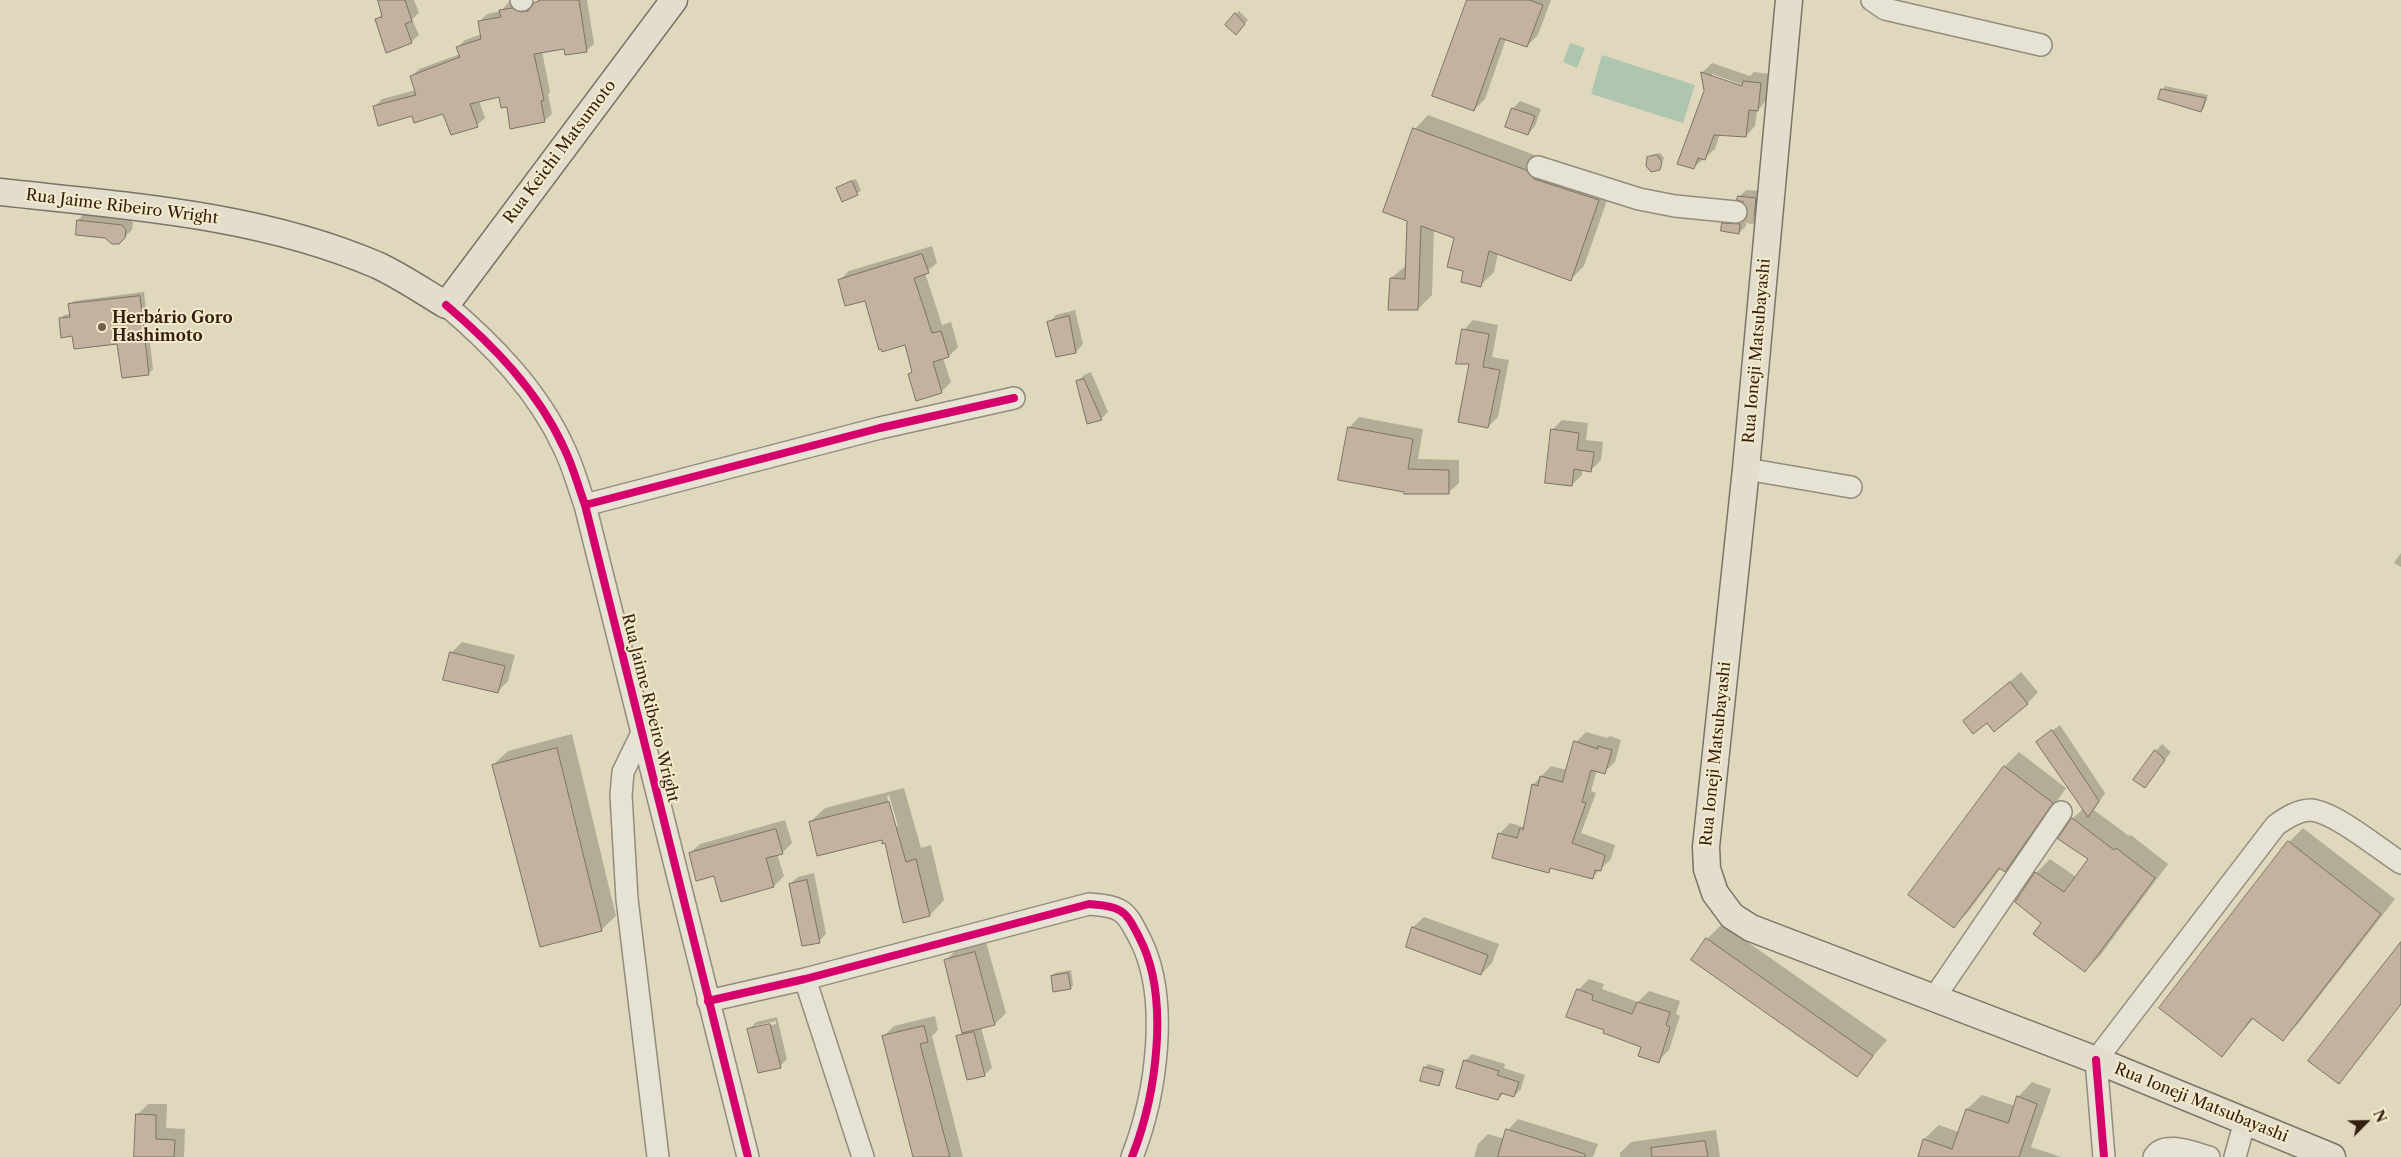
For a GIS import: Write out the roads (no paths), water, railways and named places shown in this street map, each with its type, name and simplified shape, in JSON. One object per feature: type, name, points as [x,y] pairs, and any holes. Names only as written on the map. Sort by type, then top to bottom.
[{"type":"main road","name":"Rua Keichi Matsumoto","points":[[446,305],[674,0]]},
{"type":"main road","name":"Rua Ioneji Matsubayashi","points":[[1789,0],[1753,213],[1746,469],[1708,808],[1707,869],[1715,893],[1732,916],[1751,928],[2096,1060],[2332,1157]]},
{"type":"main road","name":"Rua Jaime Ribeiro Wright","points":[[0,192],[192,214],[294,235],[378,266],[446,305]]},
{"type":"street","points":[[1872,0],[1886,9],[2041,45]]},
{"type":"street","points":[[1538,167],[1639,199],[1675,206],[1753,213]]},
{"type":"street","name":"Rua Jaime Ribeiro Wright","points":[[446,305],[481,334],[519,377],[543,410],[565,448],[585,505],[748,1157]]},
{"type":"street","points":[[585,505],[880,428],[1014,398]]},
{"type":"street","points":[[1746,469],[1851,487]]},
{"type":"street","points":[[642,733],[623,772],[621,795],[627,900],[658,1157]]},
{"type":"street","points":[[2104,1157],[2096,1060],[2276,825],[2293,814],[2310,810],[2328,814],[2401,863]]},
{"type":"street","points":[[1934,998],[2061,812]]},
{"type":"street","points":[[708,1001],[805,979],[1089,904],[1119,910],[1132,923],[1145,947],[1156,996],[1158,1030],[1149,1094],[1132,1157]]},
{"type":"street","points":[[805,979],[863,1157]]},
{"type":"street","points":[[2235,1157],[2245,1121]]},
{"type":"street","points":[[2154,1157],[2164,1149],[2180,1149],[2209,1157]]},
{"type":"tunnel","points":[[1736,212],[1754,213]]},
{"type":"place","name":"Herbário Goro Hashimoto","points":[[102,327]]}]
